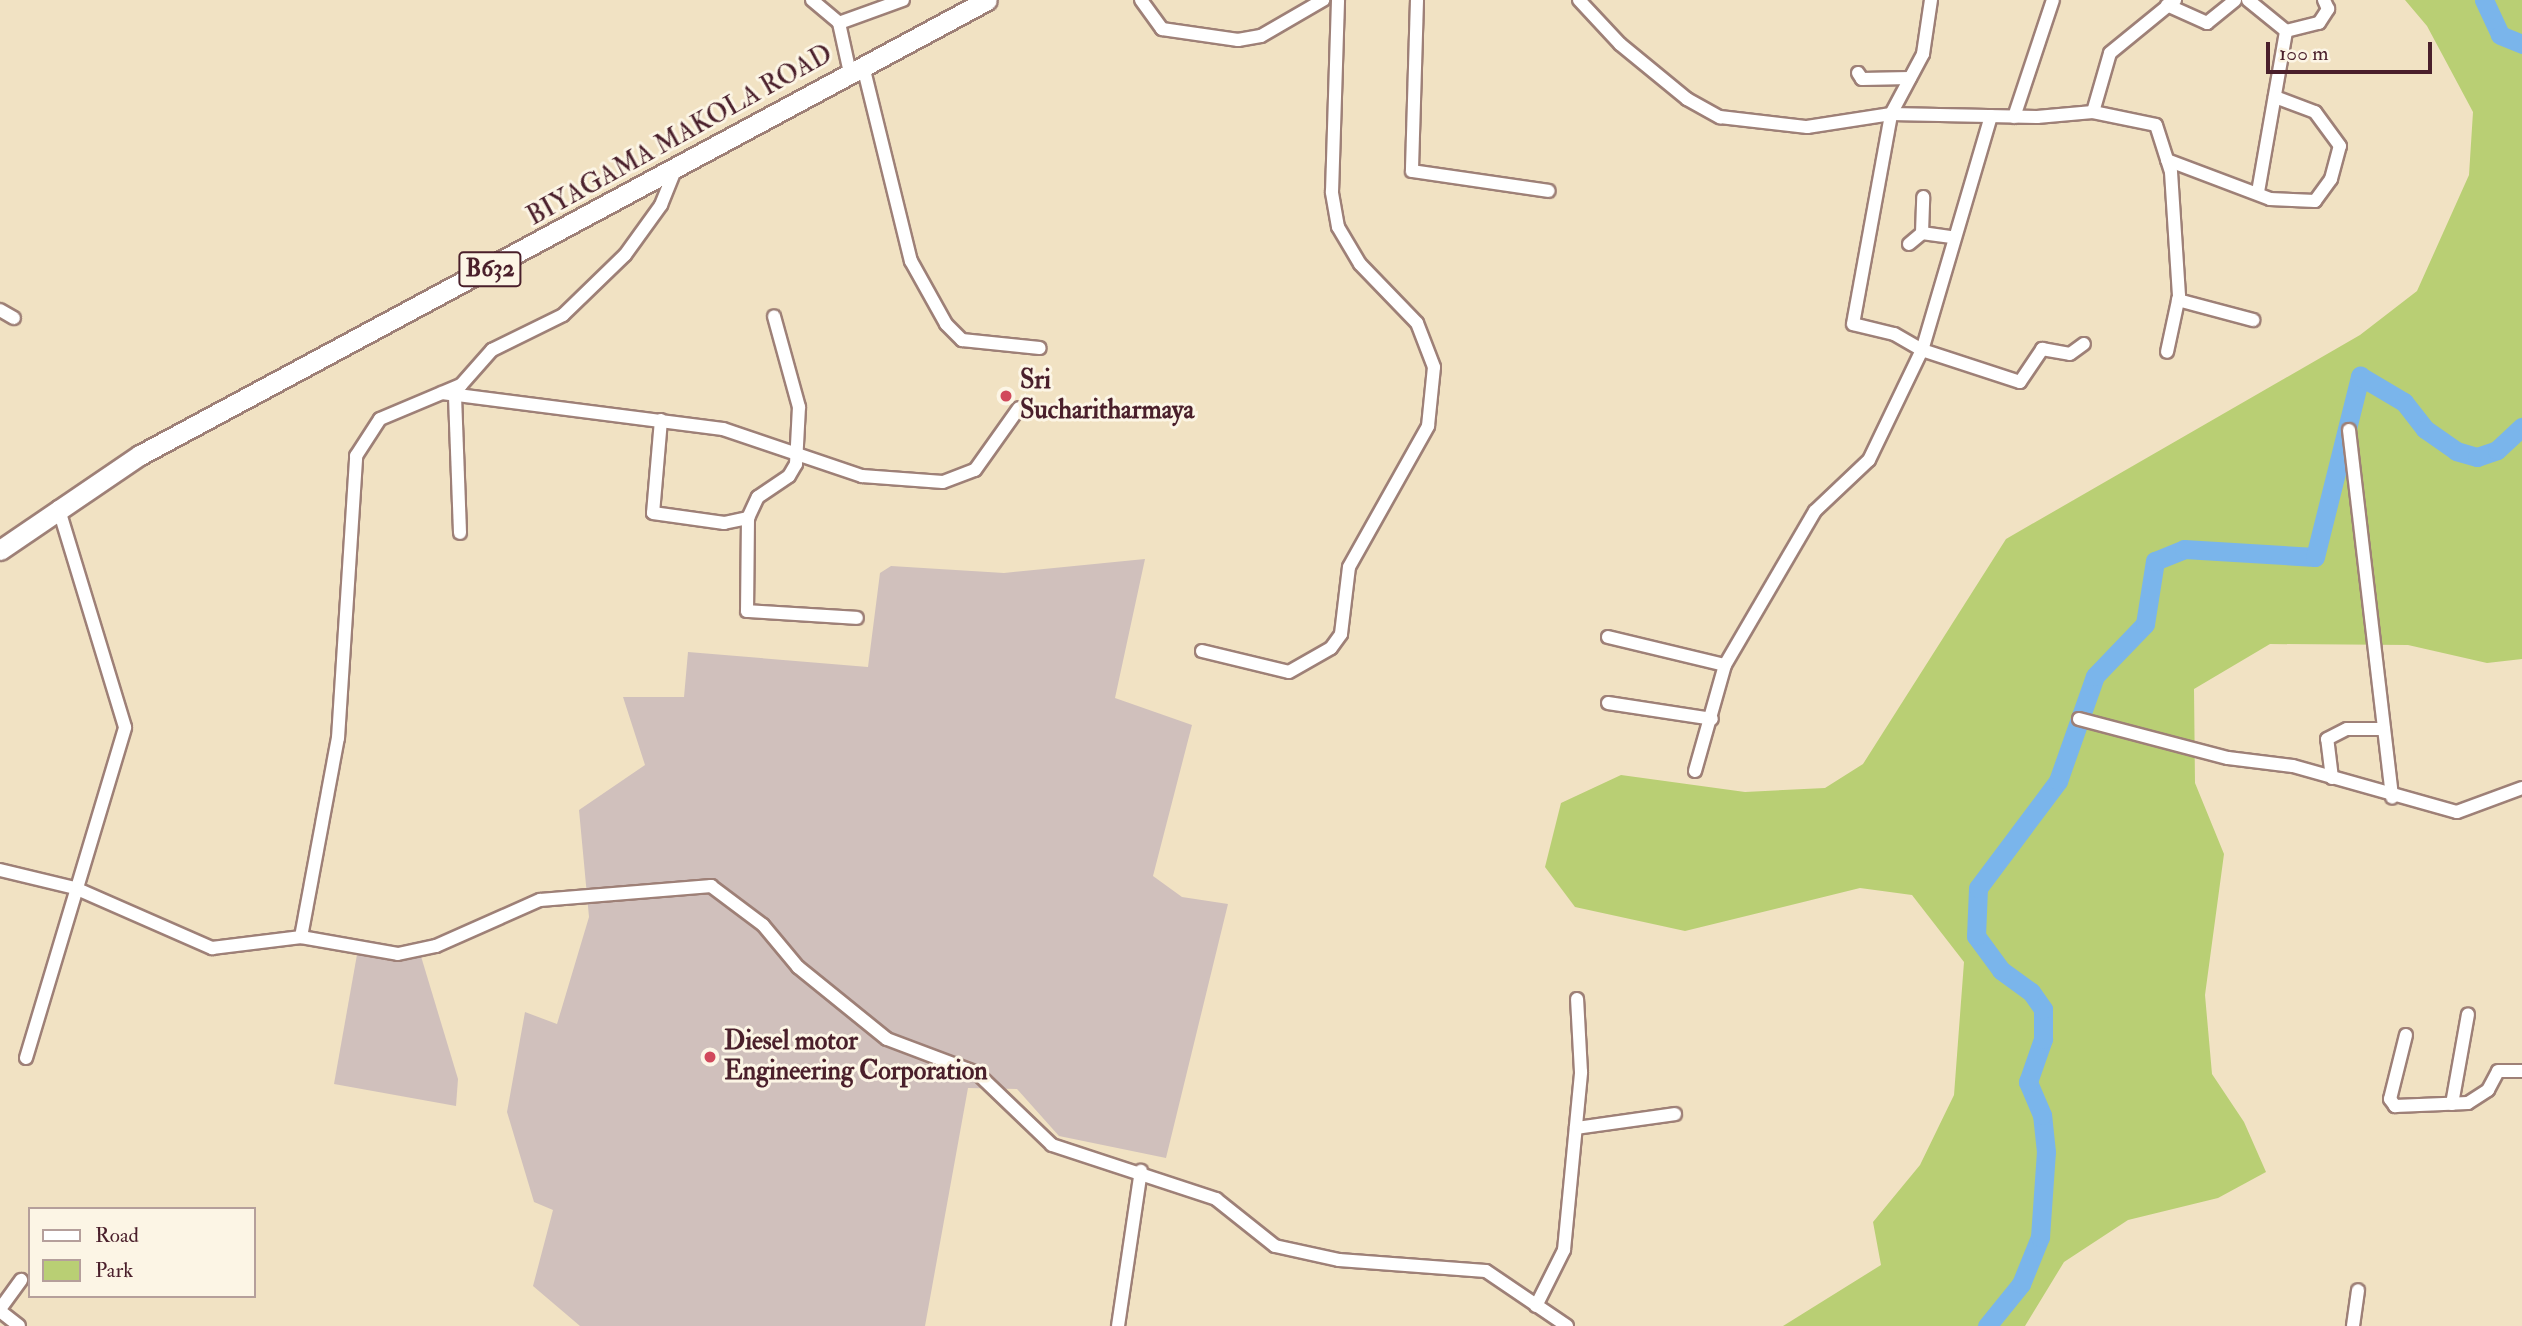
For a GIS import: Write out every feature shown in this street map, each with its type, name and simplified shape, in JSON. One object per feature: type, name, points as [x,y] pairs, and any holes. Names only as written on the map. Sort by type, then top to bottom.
[{"type":"main road","name":"BIYAGAMA MAKOLA ROAD","points":[[0,550],[58,507],[152,449],[674,173],[856,69],[987,0]]},
{"type":"street","points":[[812,0],[839,23],[856,69],[911,261],[946,324],[962,340],[1040,348]]},
{"type":"street","points":[[865,14],[869,0]]},
{"type":"street","points":[[839,23],[903,0]]},
{"type":"street","points":[[1141,0],[1162,29],[1238,40],[1261,36],[1323,0]]},
{"type":"street","points":[[1202,651],[1289,672],[1331,648],[1341,634],[1349,567],[1428,426],[1434,367],[1417,323],[1360,264],[1338,227],[1332,192],[1338,0]]},
{"type":"street","points":[[1417,0],[1412,170],[1549,191]]},
{"type":"street","points":[[1580,0],[1620,44],[1687,99],[1720,117],[1807,127],[1891,114],[2014,117],[2093,111],[2155,125],[2167,160],[2178,300],[2167,352]]},
{"type":"street","points":[[1931,0],[1923,54],[1891,114],[1853,324],[1894,334],[1922,351],[2020,382],[2042,349],[2070,354],[2084,344]]},
{"type":"street","points":[[2014,117],[2053,0]]},
{"type":"street","points":[[2093,111],[2110,52],[2171,2],[2207,23],[2235,0]]},
{"type":"street","points":[[2248,0],[2287,31]]},
{"type":"street","points":[[2287,31],[2319,23],[2328,9],[2324,0]]},
{"type":"street","points":[[2258,192],[2287,31]]},
{"type":"street","points":[[1858,73],[1862,79],[1910,78]]},
{"type":"street","points":[[2167,160],[2294,204],[2315,201],[2331,179],[2340,146],[2315,112],[2275,97]]},
{"type":"street","points":[[1695,771],[1726,665],[1815,511],[1869,460],[1922,351],[1952,237],[1991,116]]},
{"type":"street","points":[[301,937],[339,724],[356,456],[380,419],[461,385],[492,350],[563,315],[625,254],[661,205],[674,173]]},
{"type":"street","points":[[1922,233],[1923,197]]},
{"type":"street","points":[[1909,244],[1922,233],[1952,237]]},
{"type":"street","points":[[2178,300],[2253,320]]},
{"type":"street","points":[[0,310],[14,318]]},
{"type":"street","points":[[774,316],[799,407],[789,476],[758,497],[748,518],[747,611],[857,618]]},
{"type":"street","points":[[442,393],[723,429],[862,476],[943,482],[975,470],[1019,408]]},
{"type":"street","points":[[455,396],[460,533]]},
{"type":"street","points":[[662,420],[653,513],[724,523],[748,518]]},
{"type":"street","points":[[2349,430],[2392,797]]},
{"type":"street","points":[[26,1058],[125,727],[58,507]]},
{"type":"street","points":[[1608,637],[1726,665]]},
{"type":"street","points":[[1608,703],[1712,719]]},
{"type":"street","points":[[2079,719],[2332,778],[2392,797],[2456,812],[2522,788]]},
{"type":"street","points":[[2332,778],[2327,739],[2347,729],[2384,729]]},
{"type":"street","points":[[0,870],[75,888],[212,948],[301,937],[381,953],[421,952],[540,900],[710,886],[762,925],[798,967],[887,1040],[977,1073],[1052,1145],[1141,1171],[1216,1199],[1275,1246],[1339,1260],[1486,1270],[1567,1326]]},
{"type":"street","points":[[1536,1306],[1564,1250],[1581,1072],[1577,999]]},
{"type":"street","points":[[2452,1104],[2468,1014]]},
{"type":"street","points":[[2406,1035],[2390,1099],[2395,1106],[2468,1103],[2488,1090],[2498,1071],[2522,1071]]},
{"type":"street","points":[[1576,1128],[1675,1114]]},
{"type":"street","points":[[1118,1326],[1141,1171]]},
{"type":"street","points":[[19,1326],[0,1310],[21,1280]]},
{"type":"street","points":[[2353,1326],[2358,1290]]},
{"type":"shaded area","points":[[1145,559],[1115,698],[1192,725],[1153,876],[1182,897],[1228,904],[1166,1158],[1059,1136],[1017,1089],[968,1088],[925,1326],[580,1326],[533,1286],[553,1210],[534,1202],[507,1112],[525,1012],[557,1024],[589,917],[579,810],[645,765],[623,697],[684,697],[688,652],[868,667],[880,573],[891,566],[1004,573]]},
{"type":"shaded area","points":[[358,949],[420,953],[458,1079],[456,1106],[334,1084]]},
{"type":"green space","points":[[2405,0],[2522,0],[2522,659],[2487,663],[2408,645],[2270,644],[2194,689],[2195,783],[2224,854],[2205,995],[2212,1074],[2244,1122],[2266,1172],[2218,1198],[2128,1220],[2064,1262],[2025,1326],[1783,1326],[1881,1265],[1873,1222],[1920,1165],[1954,1095],[1964,962],[1912,895],[1860,888],[1685,931],[1575,907],[1545,867],[1561,803],[1621,775],[1745,792],[1825,788],[1863,764],[2006,539],[2360,335],[2417,291],[2469,175],[2473,112],[2427,26]]},
{"type":"waterway","points":[[2484,0],[2500,35],[2522,44]]},
{"type":"waterway","points":[[1987,1326],[2021,1284],[2040,1237],[2046,1152],[2042,1115],[2028,1082],[2043,1039],[2043,1009],[2031,992],[2001,970],[1976,936],[1978,888],[2058,781],[2095,676],[2145,624],[2155,561],[2184,549],[2315,557],[2360,376],[2404,402],[2425,429],[2456,451],[2477,457],[2497,450],[2522,427]]},
{"type":"place","name":"Sri Sucharitharmaya","points":[[1006,396]]},
{"type":"place","name":"Diesel motor Engineering Corporation","points":[[710,1057]]}]
